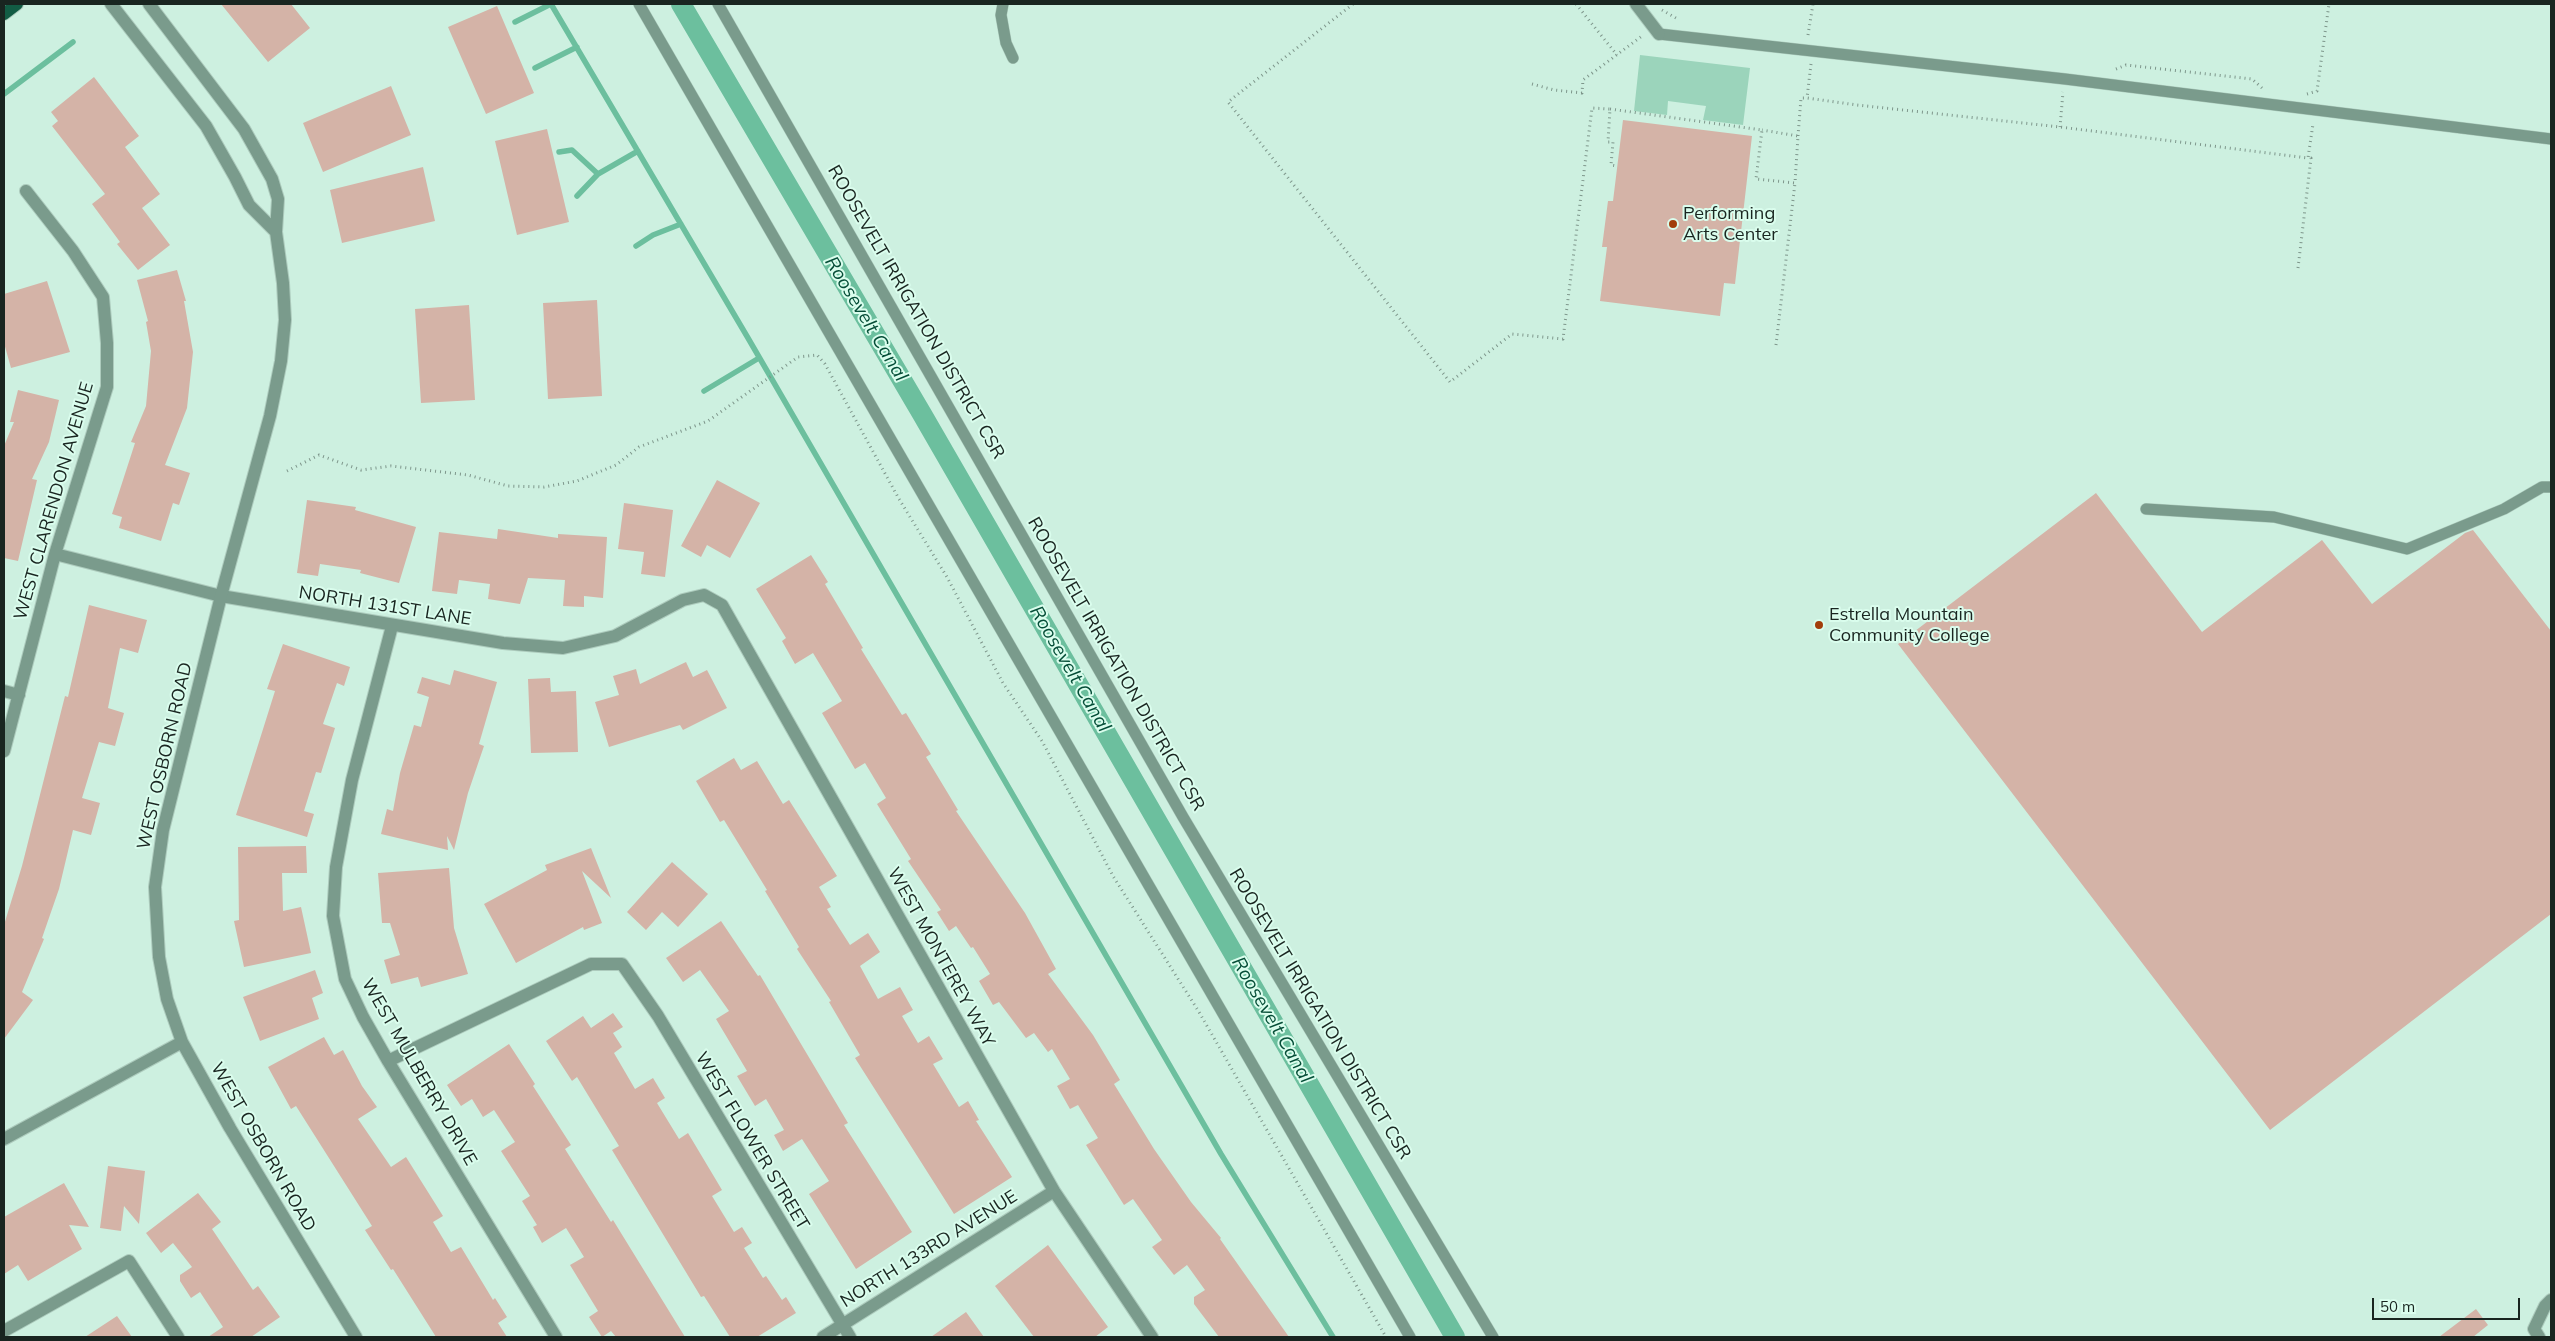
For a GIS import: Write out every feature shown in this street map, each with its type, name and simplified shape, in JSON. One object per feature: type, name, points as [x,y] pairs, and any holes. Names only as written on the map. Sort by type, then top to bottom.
[{"type":"main road","points":[[4,14],[18,4]]},
{"type":"street","points":[[110,4],[206,126],[235,176],[248,205],[276,232]]},
{"type":"street","name":"WEST OSBORN ROAD","points":[[149,4],[244,129],[272,179],[278,199],[276,232],[283,283],[285,320],[281,361],[270,416],[221,596],[163,830],[155,887],[159,957],[167,999],[182,1042],[235,1136],[356,1337]]},
{"type":"street","points":[[1636,4],[1657,30]]},
{"type":"street","name":"WEST CLARENDON AVENUE","points":[[4,751],[55,554],[107,388],[107,343],[103,297],[73,251],[26,191]]},
{"type":"street","name":"NORTH 131ST LANE","points":[[55,554],[221,596],[392,626],[504,643],[563,648],[615,636],[683,600],[704,595]]},
{"type":"street","name":"WEST MONTEREY WAY","points":[[704,595],[722,605],[1054,1191],[1152,1337]]},
{"type":"street","name":"WEST MULBERRY DRIVE","points":[[392,626],[352,780],[336,867],[333,916],[345,979],[363,1017],[388,1060],[556,1337]]},
{"type":"street","points":[[4,691],[20,695]]},
{"type":"street","name":"WEST FLOWER STREET","points":[[388,1060],[591,964],[622,964],[658,1016],[850,1337]]},
{"type":"street","points":[[4,1140],[182,1042]]},
{"type":"street","name":"NORTH 133RD AVENUE","points":[[823,1337],[1054,1191]]},
{"type":"street","points":[[4,1331],[129,1261],[178,1337]]},
{"type":"street","points":[[2536,1333],[2544,1306],[2551,1300]]},
{"type":"lane","points":[[639,4],[1410,1337]]},
{"type":"lane","name":"ROOSEVELT IRRIGATION DISTRICT CSR","points":[[718,4],[1188,825],[1492,1337]]},
{"type":"lane","points":[[1003,4],[1001,15],[1006,43],[1013,58]]},
{"type":"lane","points":[[1657,30],[2551,139]]},
{"type":"lane","points":[[2146,509],[2274,518],[2408,549],[2504,509],[2542,487],[2551,487]]},
{"type":"path","points":[[1353,4],[1228,102],[1450,382],[1512,334],[1564,339],[1592,108],[1798,136]]},
{"type":"path","points":[[1576,4],[1616,55]]},
{"type":"path","points":[[1808,35],[1812,4]]},
{"type":"path","points":[[2308,158],[2329,4]]},
{"type":"path","points":[[1659,8],[1674,18],[1684,20]]},
{"type":"path","points":[[1532,84],[1554,90],[1582,93],[1583,80],[1616,55],[1657,30],[1667,14]]},
{"type":"path","points":[[1799,34],[1815,36],[1807,98]]},
{"type":"path","points":[[2110,71],[2126,65],[2252,79],[2263,89],[2271,90]]},
{"type":"path","points":[[2306,94],[2317,91]]},
{"type":"path","points":[[1776,345],[1795,183],[1801,98],[2060,126],[2312,158],[2298,268]]},
{"type":"path","points":[[1610,110],[1608,142],[1613,142],[1611,165],[1617,166]]},
{"type":"path","points":[[1762,130],[1756,179],[1795,183]]},
{"type":"path","points":[[287,471],[319,455],[361,470],[401,467],[468,475],[508,486],[544,487],[576,481],[616,465],[640,447],[708,422],[798,357],[817,355],[825,364],[899,499],[947,577],[1003,683],[1042,741],[1113,876],[1199,1012],[1386,1337]]},
{"type":"green space","points":[[1640,55],[1750,68],[1743,125],[1703,120],[1706,106],[1668,101],[1667,115],[1634,111]]},
{"type":"building","points":[[221,4],[291,4],[310,28],[268,62]]},
{"type":"building","points":[[497,6],[534,93],[486,114],[448,27]]},
{"type":"building","points":[[94,77],[139,136],[125,147],[160,194],[142,208],[170,245],[138,270],[117,244],[120,242],[92,204],[105,194],[52,126],[58,121],[51,112]]},
{"type":"building","points":[[391,86],[411,135],[323,172],[303,123]]},
{"type":"building","name":"Performing Arts Center","points":[[1623,120],[1752,136],[1735,284],[1724,283],[1720,316],[1600,301],[1607,247],[1602,247],[1608,201],[1613,201]]},
{"type":"building","points":[[547,129],[569,222],[517,235],[495,141]]},
{"type":"building","points":[[423,167],[435,221],[342,243],[330,190]]},
{"type":"building","points":[[177,270],[186,301],[184,301],[193,352],[187,408],[165,465],[190,473],[179,505],[173,503],[161,541],[119,528],[122,517],[112,514],[135,443],[131,442],[146,406],[151,351],[146,322],[148,321],[137,280]]},
{"type":"building","points":[[47,281],[70,352],[11,368],[4,343],[4,294]]},
{"type":"building","points":[[597,300],[602,396],[548,399],[543,303]]},
{"type":"building","points":[[469,305],[475,400],[421,403],[415,309]]},
{"type":"building","points":[[18,390],[59,400],[49,442],[32,479],[37,480],[18,561],[4,558],[4,446],[14,422],[10,422]]},
{"type":"building","points":[[717,480],[760,503],[730,558],[707,545],[701,557],[681,546]]},
{"type":"building","points":[[2096,493],[2202,632],[2322,540],[2372,604],[2465,533],[2473,530],[2551,631],[2551,914],[2270,1130],[1898,644]]},
{"type":"building","points":[[307,500],[356,507],[355,510],[416,527],[399,583],[360,573],[361,570],[320,564],[318,576],[297,573]]},
{"type":"building","points":[[624,503],[673,510],[665,577],[641,574],[644,552],[618,549]]},
{"type":"building","points":[[498,529],[558,538],[558,534],[607,537],[603,598],[584,596],[584,607],[563,606],[565,580],[528,578],[520,604],[488,599],[490,584],[459,580],[457,594],[432,591],[439,532],[497,539]]},
{"type":"building","points":[[811,555],[828,582],[825,584],[863,648],[861,649],[902,715],[906,713],[931,754],[926,757],[958,810],[956,811],[1025,913],[1056,969],[1048,974],[1093,1035],[1120,1080],[1114,1084],[1154,1149],[1191,1202],[1221,1238],[1289,1337],[1219,1337],[1194,1304],[1194,1297],[1205,1290],[1187,1265],[1174,1275],[1152,1247],[1162,1240],[1133,1199],[1124,1205],[1086,1145],[1098,1138],[1078,1105],[1070,1109],[1057,1086],[1070,1079],[1052,1049],[1048,1052],[1034,1033],[1026,1038],[999,1002],[993,1005],[979,981],[990,974],[973,947],[971,948],[956,926],[949,931],[937,912],[941,910],[908,861],[911,859],[877,804],[886,798],[865,763],[855,769],[822,713],[842,701],[813,653],[795,664],[782,641],[786,638],[756,589]]},
{"type":"building","points":[[89,605],[147,620],[138,653],[120,648],[108,708],[124,713],[115,746],[99,742],[82,798],[100,803],[91,835],[73,830],[59,889],[42,938],[44,939],[22,992],[33,1000],[4,1039],[4,925],[22,866],[65,696],[68,697]]},
{"type":"building","points":[[283,644],[350,667],[344,686],[337,683],[323,724],[335,728],[321,773],[316,772],[304,811],[314,814],[307,837],[236,815],[275,691],[267,689]]},
{"type":"building","points":[[686,662],[693,677],[707,670],[727,708],[683,730],[680,725],[609,747],[595,702],[619,695],[613,676],[636,669],[640,684]]},
{"type":"building","points":[[454,670],[497,682],[479,744],[484,746],[468,793],[454,850],[447,836],[448,850],[381,834],[387,809],[393,811],[400,773],[414,725],[421,727],[429,697],[417,693],[422,677],[450,685]]},
{"type":"building","points":[[550,678],[551,692],[576,691],[578,752],[531,753],[528,679]]},
{"type":"building","points":[[734,758],[741,770],[757,761],[783,804],[789,800],[837,876],[819,887],[831,907],[827,909],[850,945],[868,933],[880,952],[860,966],[878,999],[900,987],[913,1010],[902,1016],[918,1043],[929,1036],[943,1059],[933,1064],[959,1107],[968,1101],[979,1120],[976,1121],[1012,1177],[954,1214],[855,1058],[860,1055],[829,1002],[831,1001],[797,949],[799,947],[765,891],[767,890],[724,820],[720,822],[696,781]]},
{"type":"building","points":[[306,846],[307,873],[282,873],[283,911],[301,907],[311,953],[244,967],[234,921],[239,920],[238,847]]},
{"type":"building","points":[[591,848],[611,898],[582,871],[602,923],[584,930],[583,927],[516,963],[484,904],[547,870],[545,865]]},
{"type":"building","points":[[672,862],[708,894],[678,927],[662,912],[646,930],[627,912]]},
{"type":"building","points":[[449,868],[454,928],[468,974],[421,987],[418,977],[391,984],[384,960],[400,955],[390,923],[382,923],[378,873]]},
{"type":"building","points":[[721,921],[758,976],[760,975],[848,1123],[844,1125],[912,1232],[856,1269],[809,1194],[829,1181],[802,1139],[783,1151],[774,1135],[784,1130],[766,1099],[755,1106],[737,1076],[747,1071],[716,1019],[729,1011],[700,970],[683,982],[666,958]]},
{"type":"building","points":[[315,970],[323,993],[312,998],[319,1019],[260,1041],[243,997]]},
{"type":"building","points":[[613,1013],[623,1027],[613,1033],[622,1047],[614,1053],[635,1089],[653,1078],[665,1098],[657,1103],[679,1139],[688,1133],[722,1190],[712,1196],[734,1232],[742,1227],[752,1243],[744,1248],[763,1278],[766,1276],[782,1300],[786,1297],[796,1313],[757,1337],[730,1337],[704,1296],[701,1297],[612,1150],[619,1146],[577,1077],[572,1081],[546,1041],[583,1016],[591,1028]]},
{"type":"building","points":[[324,1037],[334,1055],[343,1050],[362,1086],[377,1107],[358,1119],[391,1167],[406,1157],[443,1216],[433,1222],[451,1252],[461,1247],[493,1300],[495,1298],[507,1317],[498,1323],[507,1337],[436,1337],[393,1269],[391,1270],[365,1230],[372,1226],[296,1106],[291,1109],[268,1067]]},
{"type":"building","points":[[509,1044],[535,1084],[533,1086],[571,1145],[565,1149],[611,1222],[613,1220],[685,1337],[616,1337],[611,1331],[602,1337],[589,1317],[598,1311],[570,1265],[584,1257],[566,1228],[542,1243],[533,1227],[537,1225],[522,1201],[530,1196],[501,1151],[515,1142],[494,1110],[483,1117],[472,1099],[461,1106],[447,1085]]},
{"type":"building","points":[[108,1166],[145,1171],[139,1224],[124,1206],[121,1231],[100,1228]]},
{"type":"building","points":[[64,1183],[89,1227],[69,1225],[82,1249],[28,1281],[18,1265],[4,1274],[4,1217]]},
{"type":"building","points":[[198,1193],[221,1222],[212,1229],[253,1290],[258,1286],[280,1317],[251,1337],[208,1337],[223,1327],[200,1292],[191,1298],[180,1281],[180,1275],[192,1267],[173,1243],[161,1253],[146,1233]]},
{"type":"building","points":[[1048,1245],[1108,1327],[1095,1337],[1034,1337],[995,1286]]},
{"type":"building","points":[[2476,1309],[2488,1325],[2473,1337],[2439,1337]]},
{"type":"building","points":[[966,1312],[984,1337],[931,1337]]},
{"type":"building","points":[[117,1316],[132,1337],[85,1337]]},
{"type":"waterway","points":[[551,4],[748,338],[1221,1154],[1333,1337]]},
{"type":"waterway","points":[[515,22],[551,4]]},
{"type":"waterway","name":"Roosevelt Canal","points":[[681,4],[922,414],[1455,1337]]},
{"type":"waterway","points":[[4,94],[73,42]]},
{"type":"waterway","points":[[535,68],[577,47]]},
{"type":"waterway","points":[[559,152],[572,150],[598,174]]},
{"type":"waterway","points":[[577,196],[598,174],[638,151]]},
{"type":"waterway","points":[[636,246],[653,235],[681,224]]},
{"type":"waterway","points":[[704,391],[759,358]]},
{"type":"place","name":"Performing Arts Center","points":[[1673,224]]},
{"type":"place","name":"Estrella Mountain Community College","points":[[1819,625]]}]
